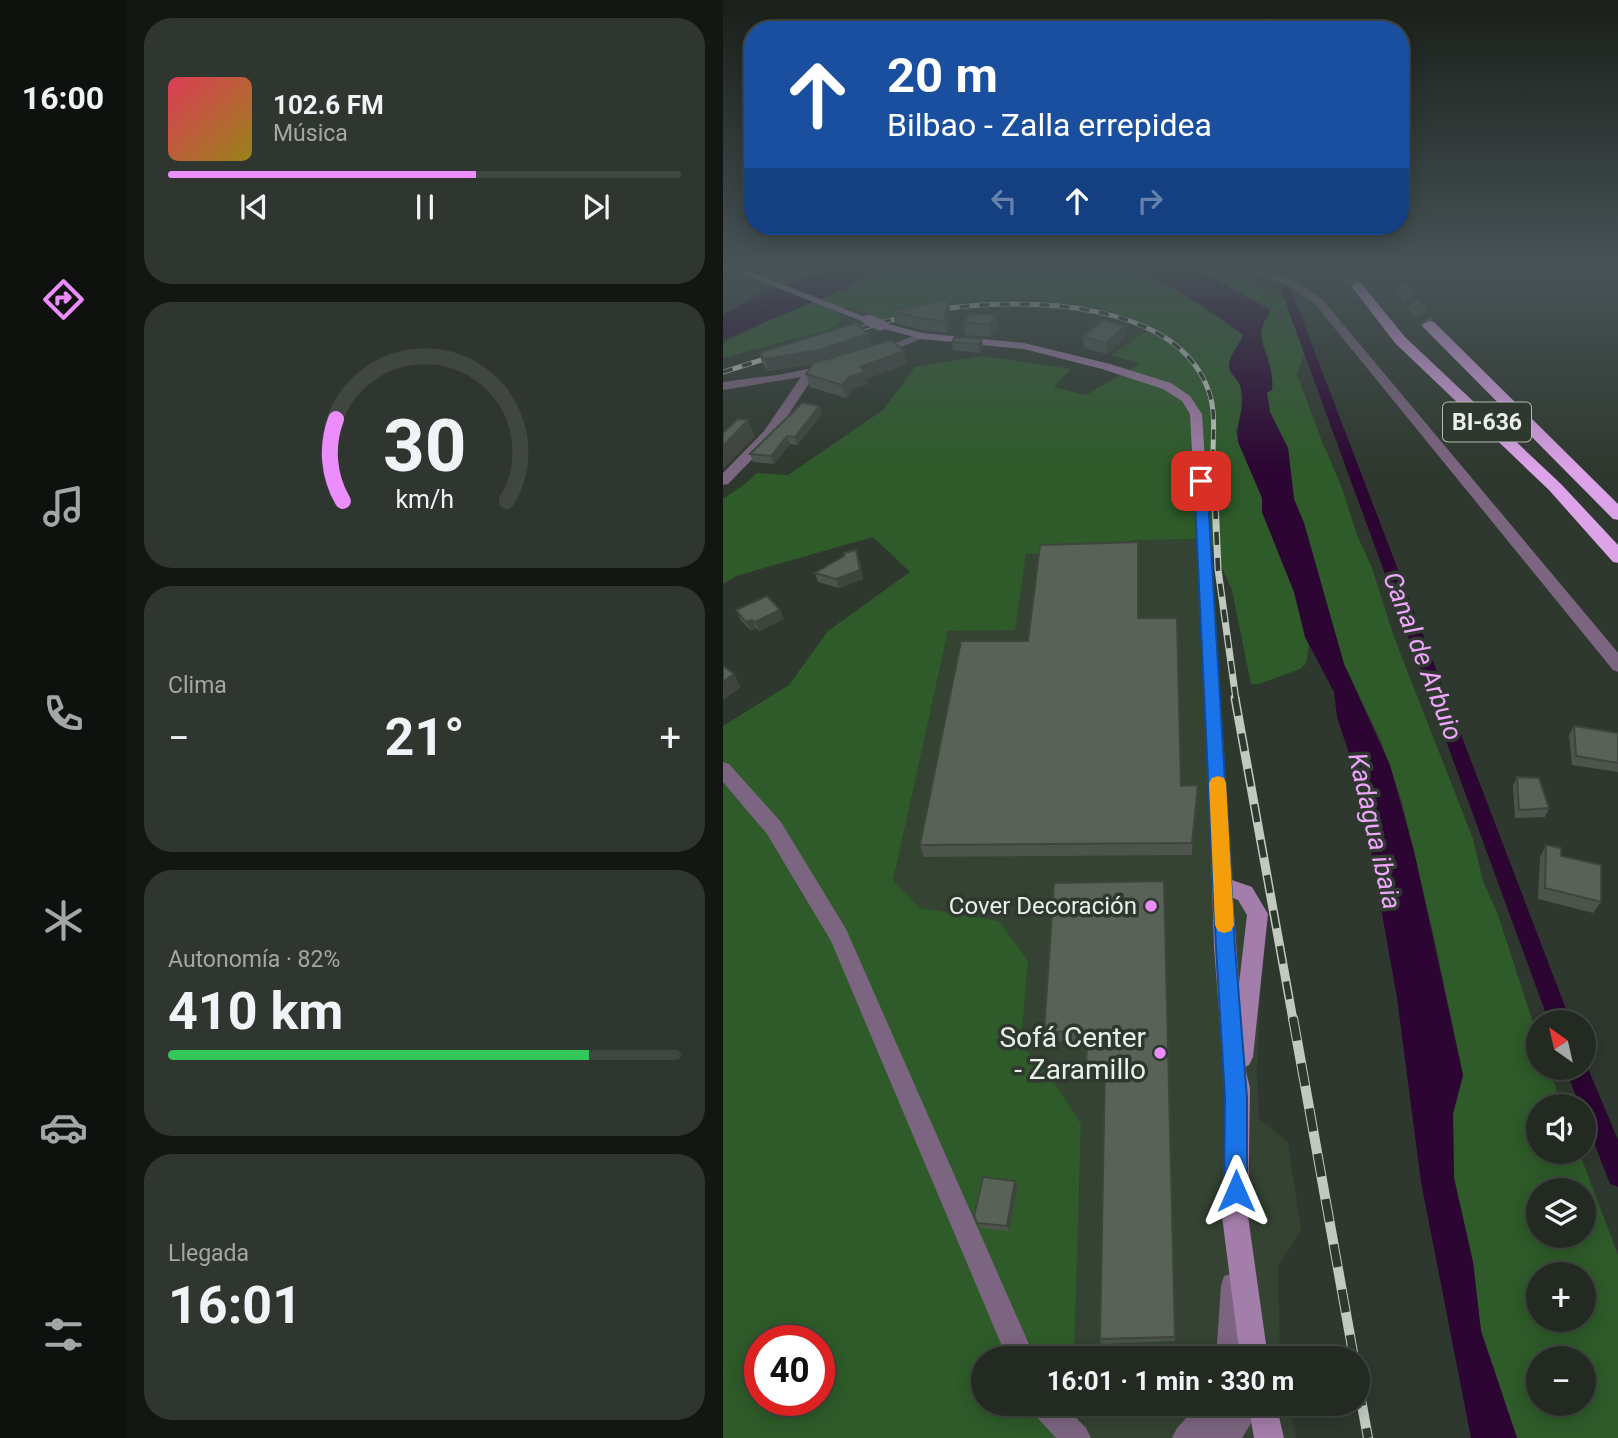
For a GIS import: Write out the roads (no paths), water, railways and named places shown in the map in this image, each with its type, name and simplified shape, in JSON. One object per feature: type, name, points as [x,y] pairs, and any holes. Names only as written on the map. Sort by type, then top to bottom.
[{"type":"highway","name":"BI-636","points":[[1397,336],[1555,487],[1618,558]]},
{"type":"highway","name":"BI-636","points":[[1441,336],[1618,515]]},
{"type":"street","points":[[862,358],[922,336]]},
{"type":"street","points":[[923,336],[1046,351],[1167,386],[1186,399],[1196,414],[1236,1098],[1234,1316],[1231,1346]]},
{"type":"street","points":[[1347,336],[1618,666]]},
{"type":"street","points":[[723,386],[810,373],[849,361]]},
{"type":"street","points":[[723,481],[769,434],[810,373]]},
{"type":"street","points":[[723,769],[774,828],[839,936],[1016,1346]]},
{"type":"street","points":[[1222,886],[1245,893],[1258,914],[1236,1098]]},
{"type":"street","points":[[1235,1216],[1252,1346]]},
{"type":"street","points":[[1055,1416],[1076,1438]]},
{"type":"street","points":[[1187,1438],[1205,1416]]},
{"type":"street","points":[[1216,1438],[1231,1429],[1240,1416]]},
{"type":"street","points":[[1264,1416],[1269,1438]]},
{"type":"water","name":"Kadagua ibaia","points":[[1242,336],[1262,336],[1272,378],[1272,390],[1267,393],[1270,412],[1288,448],[1294,499],[1304,523],[1344,664],[1390,765],[1414,851],[1463,1075],[1453,1114],[1454,1178],[1473,1262],[1481,1331],[1517,1438],[1471,1438],[1421,1182],[1397,998],[1359,784],[1337,717],[1334,692],[1305,637],[1294,592],[1262,512],[1262,498],[1238,442],[1242,392],[1230,371],[1231,358]]},
{"type":"waterway","name":"Canal de Arbuio","points":[[1303,336],[1556,1010]]},
{"type":"waterway","name":"Canal de Arbuio","points":[[1582,1080],[1619,1175]]},
{"type":"railway","points":[[1161,336],[1192,361],[1209,392],[1213,407],[1213,455]]},
{"type":"railway","points":[[723,372],[780,354]]},
{"type":"railway","points":[[1213,455],[1218,569],[1236,700]]},
{"type":"railway","points":[[1235,698],[1293,1020]]},
{"type":"railway","points":[[1293,1018],[1352,1346]]},
{"type":"railway","points":[[1364,1416],[1368,1438]]},
{"type":"place","name":"Cover Decoración","points":[[1151,906]]},
{"type":"place","name":"Sofá Center - Zaramillo","points":[[1160,1053]]}]
